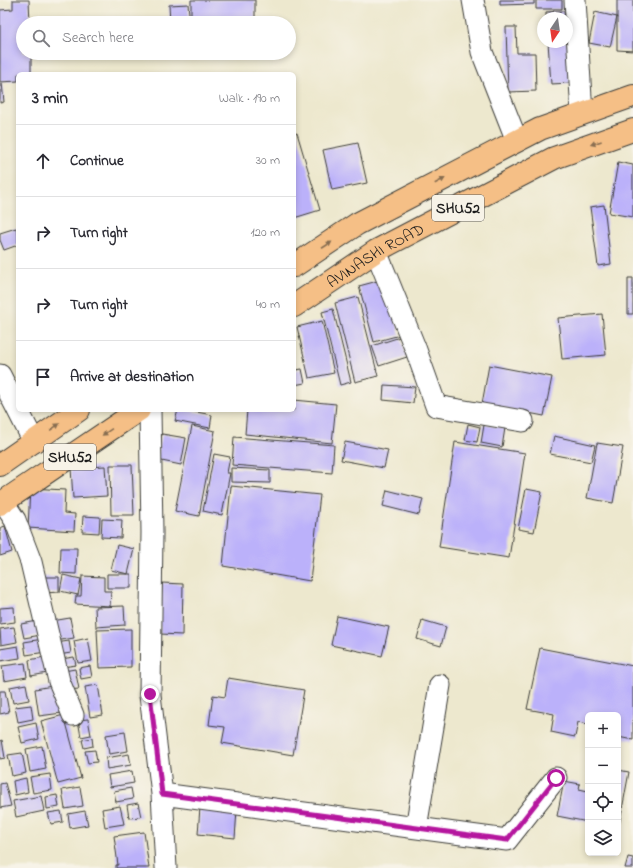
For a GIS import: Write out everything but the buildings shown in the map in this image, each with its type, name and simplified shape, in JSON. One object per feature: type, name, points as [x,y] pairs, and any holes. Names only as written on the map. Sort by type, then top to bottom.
[{"type":"main road","name":"AVINASHI ROAD","points":[[296,265],[358,224],[540,129],[633,96]]},
{"type":"main road","name":"AVINASHI ROAD","points":[[296,305],[376,251],[554,158],[633,130]]},
{"type":"main road","name":"SHU52","points":[[0,465],[77,412]]},
{"type":"main road","name":"SHU52","points":[[1,503],[137,412]]},
{"type":"street","points":[[473,0],[482,52],[517,141]]},
{"type":"street","points":[[575,0],[582,114]]},
{"type":"street","points":[[376,251],[416,350],[436,406],[524,421]]},
{"type":"street","points":[[0,375],[16,407]]},
{"type":"street","points":[[19,412],[34,442]]},
{"type":"street","points":[[150,412],[152,532],[150,694],[162,794],[166,868]]},
{"type":"street","points":[[1,503],[15,520],[31,562],[59,681],[73,715]]},
{"type":"street","points":[[416,828],[440,685]]},
{"type":"street","points":[[162,794],[507,840],[556,778]]},
{"type":"route","points":[[150,694],[162,794],[507,840],[556,778]]}]
